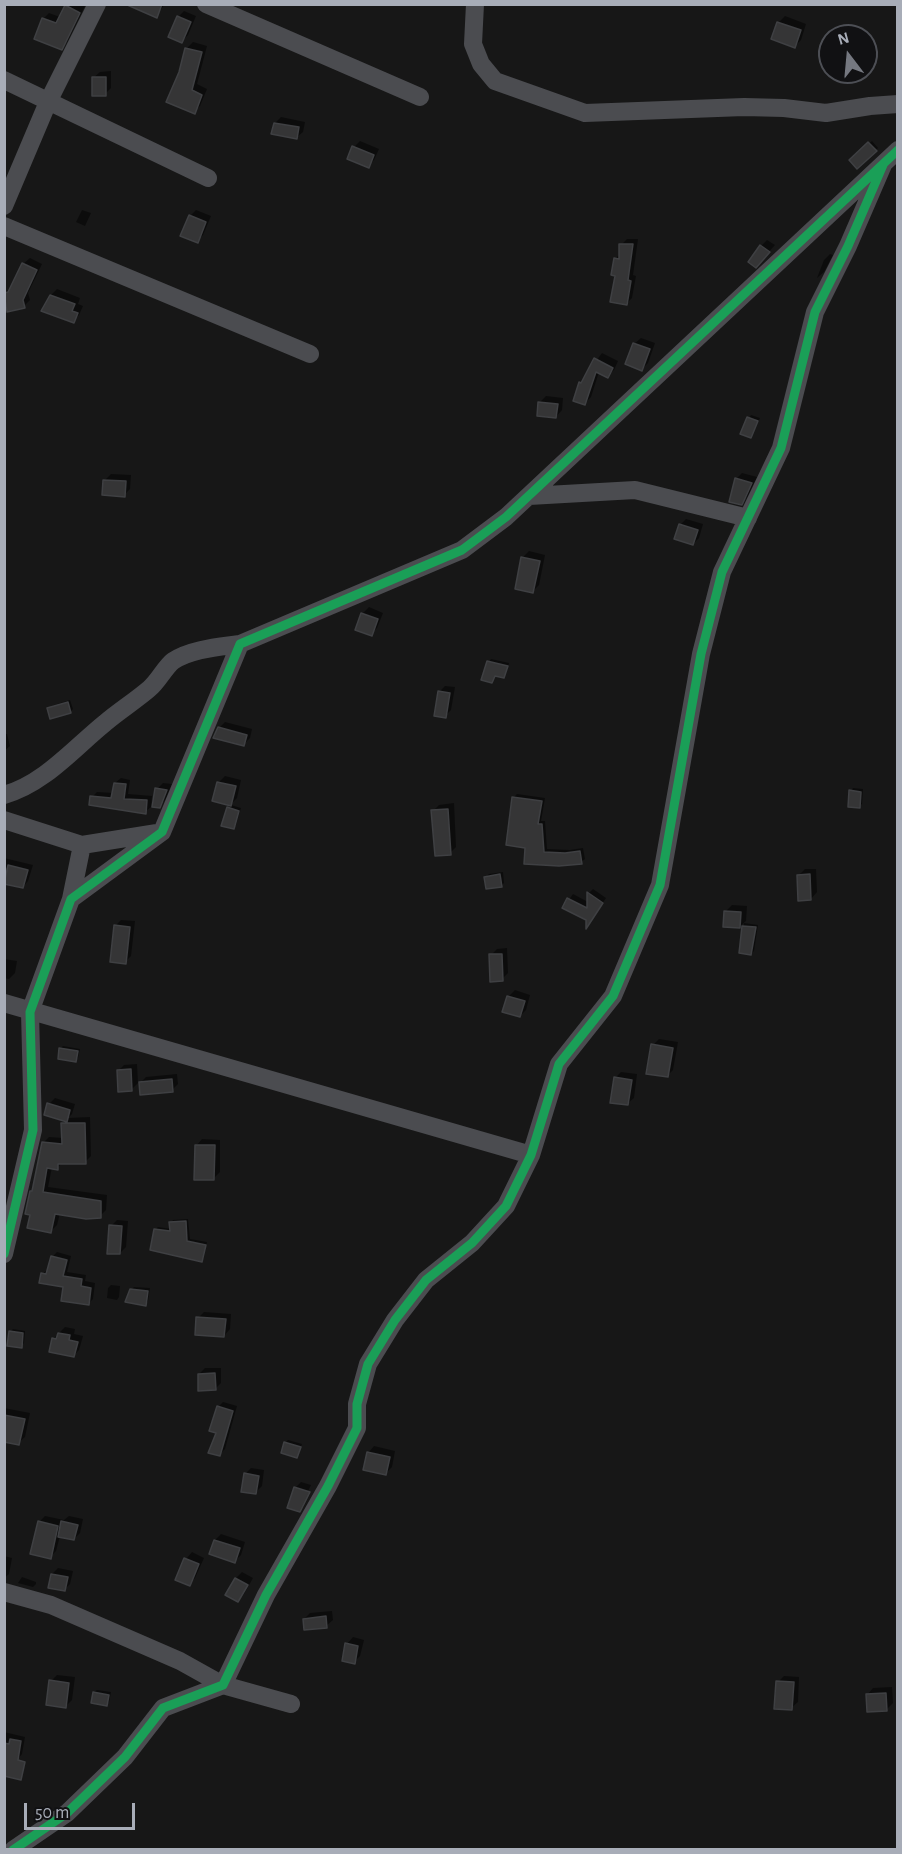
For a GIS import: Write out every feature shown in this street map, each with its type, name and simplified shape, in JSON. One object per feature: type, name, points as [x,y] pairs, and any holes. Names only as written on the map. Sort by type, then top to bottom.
[{"type":"street","points":[[4,206],[48,102],[97,4]]},
{"type":"street","points":[[206,4],[420,97]]},
{"type":"street","points":[[474,4],[472,44],[480,64],[495,81],[585,113],[744,107],[784,108],[826,113],[897,104]]},
{"type":"street","points":[[4,80],[208,178]]},
{"type":"street","points":[[4,795],[12,793],[49,772],[107,721],[148,690],[171,662],[192,653],[240,644],[462,550],[506,517],[529,496],[897,150]]},
{"type":"street","points":[[12,1850],[75,1805],[125,1757],[163,1708],[223,1685],[266,1595],[328,1486],[357,1428],[357,1404],[368,1364],[395,1320],[426,1280],[472,1243],[506,1206],[531,1155],[559,1064],[613,996],[660,885],[701,654],[722,572],[781,448],[815,312],[848,246],[883,165]]},
{"type":"street","points":[[4,226],[310,354]]},
{"type":"street","points":[[529,496],[635,490],[748,518]]},
{"type":"street","points":[[71,899],[162,832],[240,644]]},
{"type":"street","points":[[4,820],[82,845],[162,832]]},
{"type":"street","points":[[4,1254],[9,1209],[33,1130],[30,1012],[71,899],[82,845]]},
{"type":"street","points":[[4,1003],[531,1155]]},
{"type":"street","points":[[4,1592],[51,1605],[180,1661],[223,1685],[291,1704]]},
{"type":"building","points":[[125,4],[162,4],[157,18]]},
{"type":"building","points":[[65,5],[80,13],[62,50],[34,39],[42,18],[56,23]]},
{"type":"building","points":[[177,16],[191,22],[182,43],[168,37]]},
{"type":"building","points":[[777,22],[801,30],[795,48],[771,39]]},
{"type":"building","points":[[185,48],[202,52],[192,90],[202,95],[195,114],[166,102],[179,72]]},
{"type":"building","points":[[92,77],[106,77],[106,96],[92,96]]},
{"type":"building","points":[[274,123],[299,127],[297,139],[271,134]]},
{"type":"building","points":[[868,142],[877,151],[857,169],[849,160]]},
{"type":"building","points":[[352,146],[374,155],[369,168],[347,159]]},
{"type":"building","points":[[189,215],[206,222],[198,243],[180,236]]},
{"type":"building","points":[[619,244],[633,244],[627,305],[610,302],[615,276],[611,275],[614,258],[619,259]]},
{"type":"building","points":[[760,245],[770,252],[756,268],[748,262]]},
{"type":"building","points":[[22,263],[37,270],[23,300],[25,308],[7,312],[4,293],[8,292]]},
{"type":"building","points":[[50,295],[75,304],[72,311],[78,313],[74,323],[41,311]]},
{"type":"building","points":[[633,343],[650,349],[642,371],[625,364]]},
{"type":"building","points":[[594,358],[613,368],[608,378],[596,372],[585,405],[573,401],[579,382],[581,383]]},
{"type":"building","points":[[538,402],[558,404],[556,418],[537,416]]},
{"type":"building","points":[[747,417],[758,421],[751,438],[740,434]]},
{"type":"building","points":[[735,478],[752,483],[742,505],[729,502]]},
{"type":"building","points":[[103,480],[126,481],[125,497],[102,495]]},
{"type":"building","points":[[679,524],[698,530],[693,545],[674,539]]},
{"type":"building","points":[[521,557],[540,561],[533,593],[515,589]]},
{"type":"building","points":[[361,613],[378,619],[372,636],[355,630]]},
{"type":"building","points":[[487,661],[508,666],[504,678],[495,676],[492,683],[481,680]]},
{"type":"building","points":[[438,691],[450,693],[446,718],[434,716]]},
{"type":"building","points":[[68,702],[71,713],[50,719],[47,708]]},
{"type":"building","points":[[218,727],[247,735],[244,746],[213,738]]},
{"type":"building","points":[[217,782],[236,786],[231,806],[212,801]]},
{"type":"building","points":[[114,783],[126,784],[124,799],[147,800],[146,814],[89,805],[90,796],[111,798]]},
{"type":"building","points":[[155,788],[167,790],[160,808],[152,807]]},
{"type":"building","points":[[849,790],[861,792],[860,808],[848,807]]},
{"type":"building","points":[[512,797],[542,801],[538,824],[542,824],[544,852],[580,851],[582,864],[559,866],[524,864],[525,848],[506,845]]},
{"type":"building","points":[[227,807],[239,811],[234,829],[221,826]]},
{"type":"building","points":[[448,809],[451,855],[435,856],[431,810]]},
{"type":"building","points":[[8,865],[28,870],[23,888],[4,884]]},
{"type":"building","points":[[500,874],[502,887],[486,889],[484,877]]},
{"type":"building","points":[[810,874],[811,900],[798,901],[797,875]]},
{"type":"building","points":[[587,892],[603,903],[586,929],[586,920],[562,908],[567,898],[587,908]]},
{"type":"building","points":[[724,911],[741,912],[740,928],[723,927]]},
{"type":"building","points":[[114,925],[130,927],[126,964],[110,962]]},
{"type":"building","points":[[742,926],[756,927],[751,955],[739,953]]},
{"type":"building","points":[[489,954],[502,954],[503,981],[490,982]]},
{"type":"building","points":[[507,996],[525,1001],[520,1017],[502,1012]]},
{"type":"building","points":[[651,1044],[673,1048],[668,1077],[646,1074]]},
{"type":"building","points":[[59,1048],[78,1051],[76,1062],[58,1059]]},
{"type":"building","points":[[131,1069],[132,1091],[118,1092],[117,1070]]},
{"type":"building","points":[[614,1077],[632,1080],[628,1105],[610,1103]]},
{"type":"building","points":[[172,1079],[173,1092],[140,1095],[139,1082]]},
{"type":"building","points":[[47,1103],[70,1110],[67,1122],[44,1115]]},
{"type":"building","points":[[61,1123],[85,1123],[86,1164],[58,1164],[58,1170],[47,1168],[43,1192],[101,1201],[101,1218],[86,1219],[55,1214],[51,1233],[27,1228],[30,1215],[25,1214],[42,1142],[62,1144]]},
{"type":"building","points":[[195,1145],[215,1145],[214,1180],[194,1180]]},
{"type":"building","points":[[186,1221],[187,1241],[206,1245],[202,1262],[150,1250],[154,1229],[170,1231],[169,1222]]},
{"type":"building","points":[[109,1225],[122,1226],[120,1254],[107,1254]]},
{"type":"building","points":[[51,1256],[67,1260],[63,1276],[82,1279],[81,1286],[91,1288],[89,1305],[61,1301],[63,1287],[39,1283],[41,1273],[46,1274]]},
{"type":"building","points":[[130,1289],[148,1291],[146,1306],[125,1302]]},
{"type":"building","points":[[196,1317],[226,1319],[224,1337],[195,1335]]},
{"type":"building","points":[[9,1331],[23,1333],[22,1348],[7,1346]]},
{"type":"building","points":[[58,1333],[70,1335],[69,1340],[78,1342],[74,1357],[49,1352],[52,1338],[56,1339]]},
{"type":"building","points":[[215,1373],[216,1390],[198,1391],[198,1374]]},
{"type":"building","points":[[217,1406],[233,1411],[220,1456],[208,1453],[216,1433],[209,1431]]},
{"type":"building","points":[[4,1415],[25,1419],[19,1445],[4,1442]]},
{"type":"building","points":[[284,1442],[301,1447],[297,1458],[281,1453]]},
{"type":"building","points":[[367,1452],[390,1457],[386,1475],[363,1470]]},
{"type":"building","points":[[244,1473],[259,1476],[256,1494],[241,1492]]},
{"type":"building","points":[[294,1487],[310,1492],[300,1512],[287,1508]]},
{"type":"building","points":[[38,1521],[58,1526],[51,1559],[30,1554]]},
{"type":"building","points":[[61,1521],[78,1525],[74,1540],[58,1537]]},
{"type":"building","points":[[214,1540],[240,1548],[235,1563],[209,1554]]},
{"type":"building","points":[[184,1558],[199,1564],[190,1586],[175,1580]]},
{"type":"building","points":[[51,1574],[68,1577],[65,1591],[48,1588]]},
{"type":"building","points":[[235,1578],[248,1585],[238,1602],[225,1595]]},
{"type":"building","points":[[326,1616],[327,1628],[304,1630],[303,1619]]},
{"type":"building","points":[[345,1643],[358,1646],[355,1664],[342,1661]]},
{"type":"building","points":[[49,1680],[69,1683],[66,1708],[46,1705]]},
{"type":"building","points":[[776,1681],[794,1682],[792,1710],[774,1709]]},
{"type":"building","points":[[93,1692],[109,1695],[107,1706],[91,1703]]},
{"type":"building","points":[[886,1693],[887,1711],[867,1712],[866,1694]]},
{"type":"building","points":[[10,1739],[21,1741],[18,1760],[25,1762],[21,1780],[4,1776],[4,1743],[9,1744]]},
{"type":"cycle path","points":[[4,1254],[33,1130],[30,1012],[71,899],[162,832],[240,644],[462,550],[506,517],[898,150]]},
{"type":"cycle path","points":[[13,1850],[67,1813],[125,1757],[163,1708],[223,1685],[266,1595],[328,1486],[357,1428],[357,1404],[368,1364],[395,1320],[426,1280],[472,1243],[506,1206],[531,1155],[559,1064],[613,996],[660,885],[701,654],[722,572],[781,448],[815,312],[848,246],[883,165]]}]
